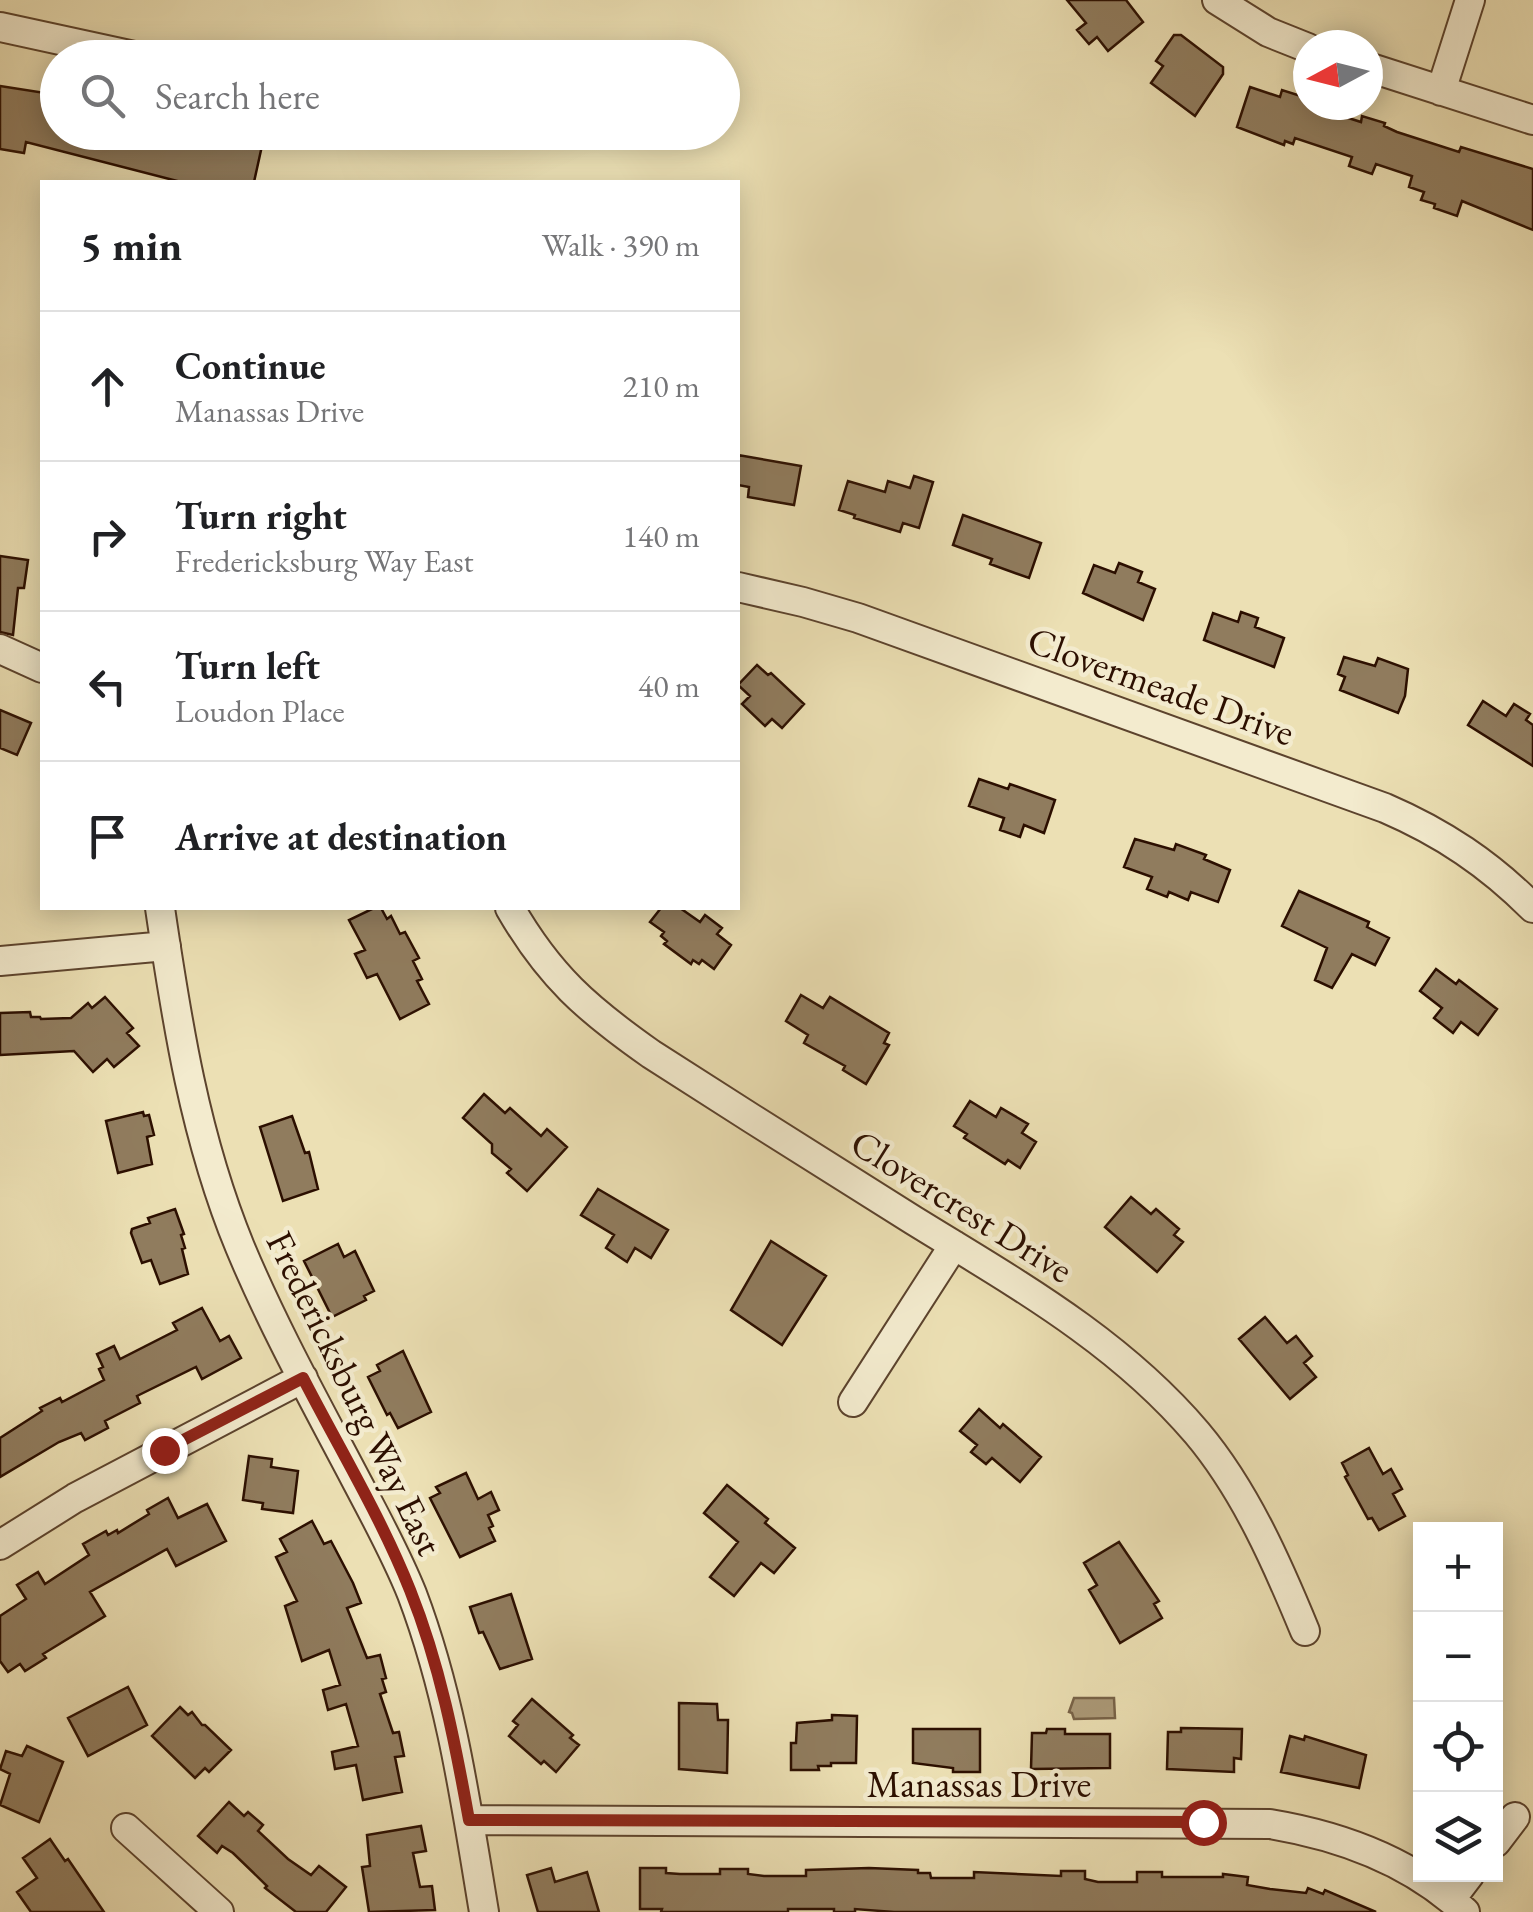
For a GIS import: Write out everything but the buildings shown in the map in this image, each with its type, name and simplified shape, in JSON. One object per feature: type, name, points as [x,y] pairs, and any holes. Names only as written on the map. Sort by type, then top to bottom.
[{"type":"street","points":[[1217,0],[1268,32],[1293,42]]},
{"type":"street","points":[[1441,91],[1470,0]]},
{"type":"street","points":[[0,27],[60,40]]},
{"type":"street","points":[[1383,71],[1533,120]]},
{"type":"street","name":"Clovermeade Drive","points":[[740,588],[858,618],[1385,808],[1431,829],[1482,861],[1533,908]]},
{"type":"street","points":[[0,650],[40,667]]},
{"type":"street","name":"Fredericksburg Way East","points":[[160,910],[182,1052],[203,1139],[241,1250],[412,1594],[449,1712],[484,1912]]},
{"type":"street","name":"Clovercrest Drive","points":[[511,910],[559,980],[609,1024],[650,1054],[1089,1332],[1134,1369],[1188,1424],[1244,1502],[1306,1631]]},
{"type":"street","points":[[0,961],[166,946]]},
{"type":"street","points":[[854,1402],[954,1244]]},
{"type":"street","points":[[0,1545],[75,1498],[303,1378]]},
{"type":"street","points":[[1503,1832],[1515,1816]]},
{"type":"street","name":"Manassas Drive","points":[[469,1820],[1270,1824],[1320,1834],[1373,1852],[1458,1905]]},
{"type":"street","points":[[126,1828],[218,1912]]},
{"type":"shaded area","points":[[1074,1698],[1114,1698],[1115,1718],[1074,1719],[1069,1712]]},
{"type":"route","points":[[164,1450],[303,1378],[412,1594],[449,1712],[469,1820],[1203,1822]]}]
